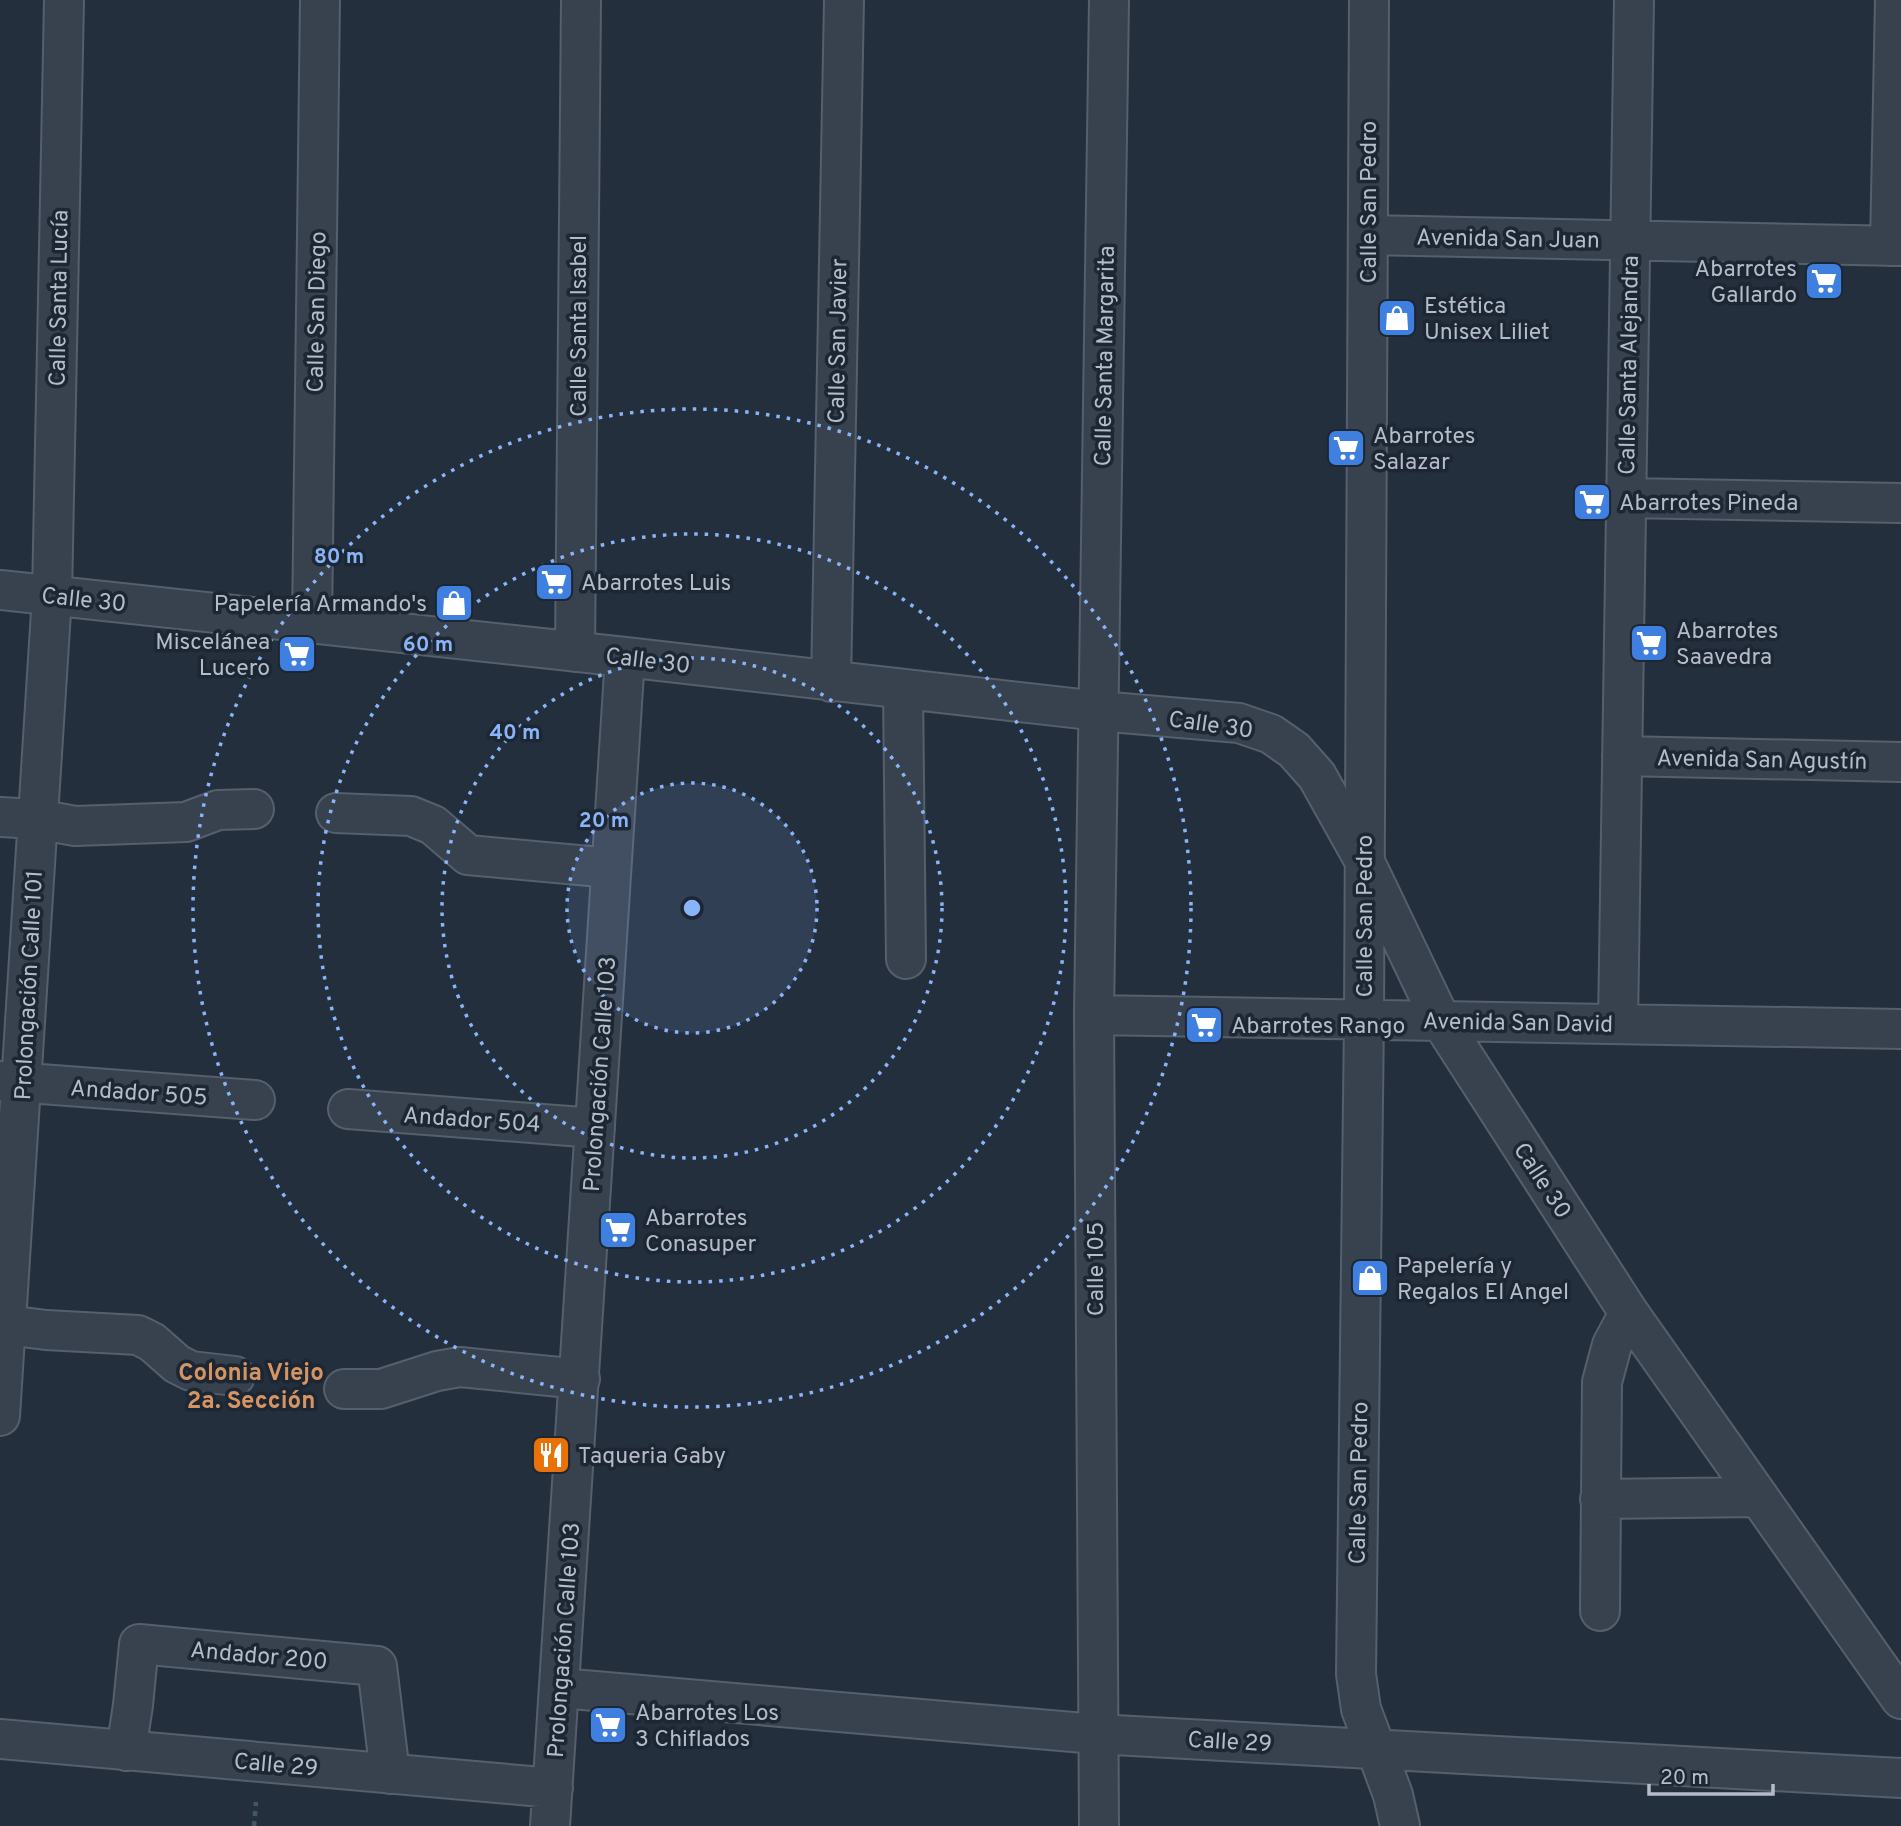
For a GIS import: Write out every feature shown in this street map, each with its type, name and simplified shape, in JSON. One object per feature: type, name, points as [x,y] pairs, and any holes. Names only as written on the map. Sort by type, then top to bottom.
[{"type":"street","name":"Calle Santa Lucía","points":[[52,596],[64,0]]},
{"type":"street","name":"Calle San Diego","points":[[312,624],[320,0]]},
{"type":"street","name":"Calle Santa Isabel","points":[[575,652],[581,0]]},
{"type":"street","name":"Calle San Javier","points":[[831,682],[844,0]]},
{"type":"street","name":"Calle Santa Margarita","points":[[1100,711],[1109,0]]},
{"type":"street","name":"Calle San Pedro","points":[[1369,0],[1364,1019],[1356,1674],[1361,1709],[1393,1795],[1400,1826]]},
{"type":"street","name":"Calle Santa Alejandra","points":[[1618,1024],[1634,0]]},
{"type":"street","points":[[1895,0],[1896,246]]},
{"type":"street","name":"Avenida San Juan","points":[[1368,235],[1896,246]]},
{"type":"street","points":[[1626,498],[1901,503]]},
{"type":"street","name":"Calle 30","points":[[0,590],[625,657],[903,690],[1239,723],[1271,734],[1294,750],[1317,776],[1364,860],[1441,1021],[1629,1313],[1901,1699]]},
{"type":"street","name":"Prolongación Calle 101","points":[[0,1416],[11,1082],[37,819],[52,596]]},
{"type":"street","name":"Prolongación Calle 103","points":[[550,1826],[625,657]]},
{"type":"street","points":[[903,690],[905,959]]},
{"type":"street","name":"Calle 105","points":[[1099,1826],[1094,1015],[1100,711]]},
{"type":"street","name":"Avenida San Agustín","points":[[1622,756],[1901,762]]},
{"type":"street","points":[[0,817],[37,819],[75,826],[186,822],[218,810],[254,810]]},
{"type":"street","points":[[336,813],[411,816],[433,825],[468,855],[611,868]]},
{"type":"street","name":"Avenida San David","points":[[1094,1015],[1901,1028]]},
{"type":"street","name":"Andador 505","points":[[11,1082],[255,1100]]},
{"type":"street","name":"Andador 504","points":[[348,1110],[595,1128]]},
{"type":"street","points":[[1600,1611],[1602,1382],[1612,1345],[1629,1313]]},
{"type":"street","points":[[3,1324],[46,1330],[138,1335],[152,1342],[177,1364],[191,1370],[235,1376]]},
{"type":"street","points":[[344,1389],[381,1389],[437,1371],[460,1367],[580,1379]]},
{"type":"street","points":[[1600,1499],[1759,1497]]},
{"type":"street","name":"Andador 200","points":[[126,1751],[139,1644],[377,1666],[390,1774]]},
{"type":"street","name":"Calle 29","points":[[560,1688],[1097,1734],[1901,1778]]},
{"type":"street","name":"Calle 29","points":[[0,1739],[553,1788]]},
{"type":"place","name":"Abarrotes Gallardo","points":[[1824,281]]},
{"type":"place","name":"Estética Unisex Liliet","points":[[1397,318]]},
{"type":"place","name":"Abarrotes Salazar","points":[[1346,448]]},
{"type":"place","name":"Abarrotes Pineda","points":[[1592,502]]},
{"type":"place","name":"Abarrotes Luis","points":[[554,582]]},
{"type":"place","name":"Papelería Armando's","points":[[454,603]]},
{"type":"place","name":"Abarrotes Saavedra","points":[[1649,643]]},
{"type":"place","name":"Miscelánea Lucero","points":[[297,654]]},
{"type":"place","name":"Abarrotes Rango","points":[[1204,1025]]},
{"type":"place","name":"Abarrotes Conasuper","points":[[618,1230]]},
{"type":"place","name":"Papelería y Regalos El Angel","points":[[1370,1278]]},
{"type":"place","name":"Taqueria Gaby","points":[[551,1455]]},
{"type":"place","name":"Abarrotes Los 3 Chiflados","points":[[608,1725]]},
{"type":"district","name":"Colonia Viejo 2a. Sección","points":[[251,1386]]}]
